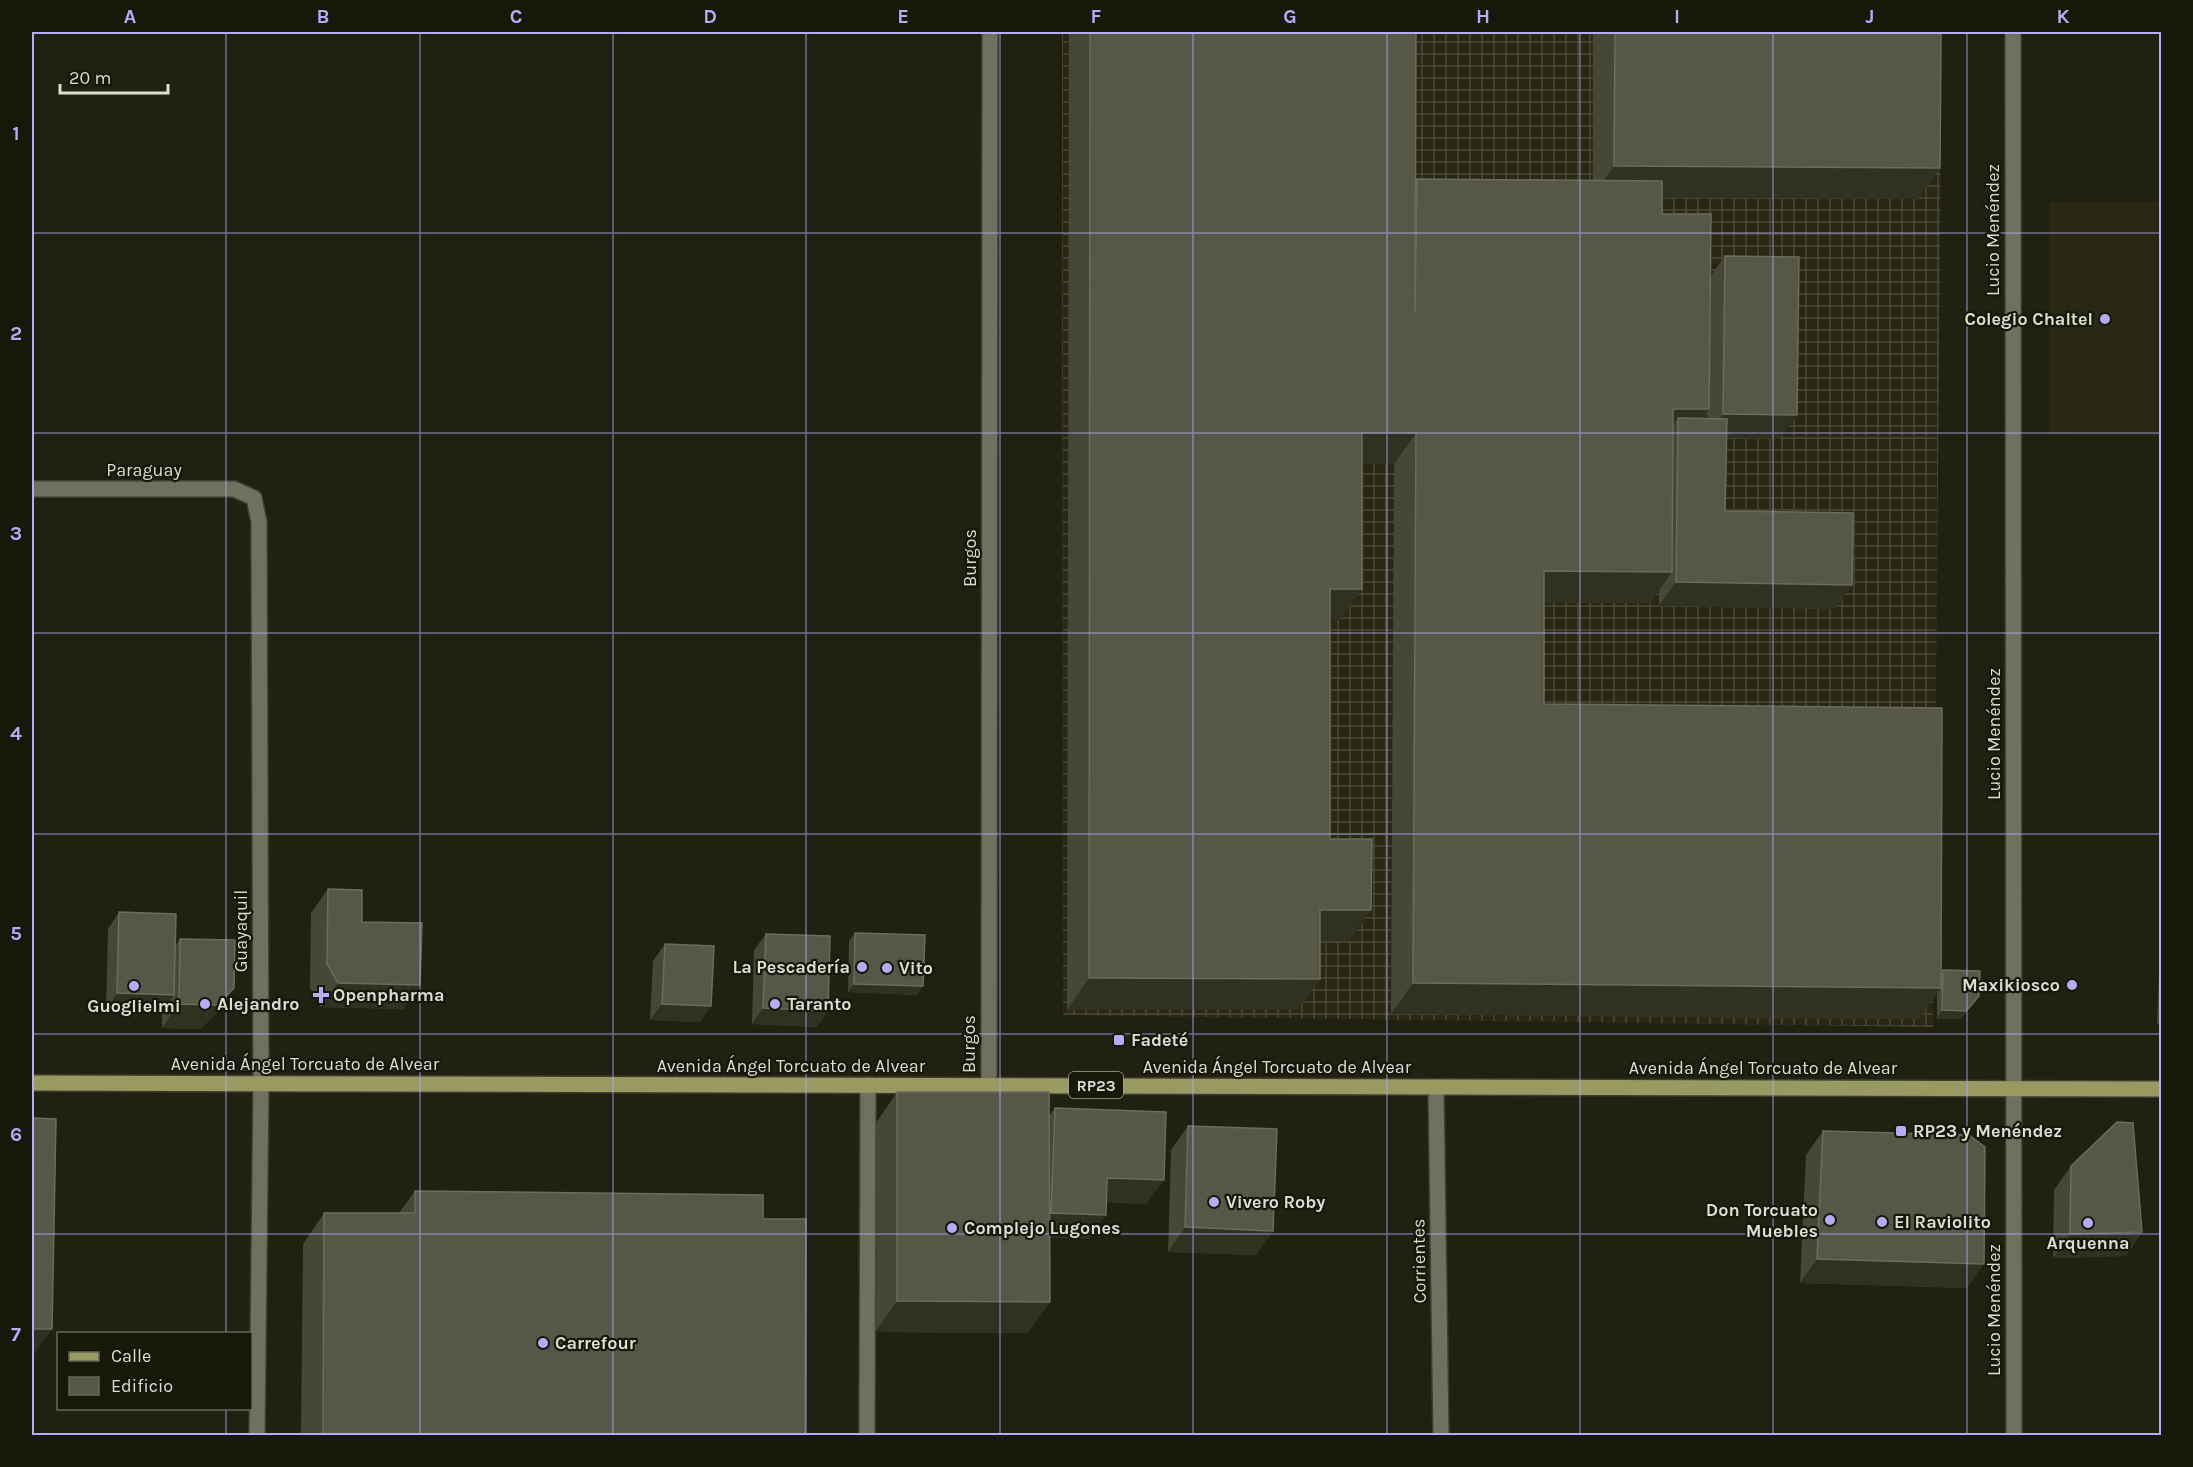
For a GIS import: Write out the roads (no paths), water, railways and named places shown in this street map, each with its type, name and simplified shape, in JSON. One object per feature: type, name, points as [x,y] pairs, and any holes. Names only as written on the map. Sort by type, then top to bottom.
[{"type":"main road","name":"Avenida Ángel Torcuato de Alvear","points":[[32,1083],[2162,1089]]},
{"type":"street","name":"Burgos","points":[[989,1085],[990,32]]},
{"type":"street","name":"Lucio Menéndez","points":[[2013,32],[2014,1436]]},
{"type":"street","name":"Paraguay","points":[[32,489],[234,489],[254,498]]},
{"type":"street","name":"Guayaquil","points":[[254,498],[259,522],[261,1084],[257,1436]]},
{"type":"street","points":[[867,1436],[868,1085]]},
{"type":"street","name":"Corrientes","points":[[1436,1087],[1441,1436]]},
{"type":"place","name":"Colegio Chaltel","points":[[2105,319]]},
{"type":"place","name":"La Pescadería","points":[[862,967]]},
{"type":"place","name":"Vito","points":[[887,968]]},
{"type":"place","name":"Maxikiosco","points":[[2072,985]]},
{"type":"place","name":"Guoglielmi","points":[[134,986]]},
{"type":"place","name":"Openpharma","points":[[321,995]]},
{"type":"place","name":"Alejandro","points":[[205,1004]]},
{"type":"place","name":"Taranto","points":[[775,1004]]},
{"type":"place","name":"Fadeté","points":[[1119,1040]]},
{"type":"place","name":"RP23 y Menéndez","points":[[1901,1131]]},
{"type":"place","name":"Vivero Roby","points":[[1214,1202]]},
{"type":"place","name":"Don Torcuato Muebles","points":[[1830,1220]]},
{"type":"place","name":"El Raviolito","points":[[1882,1222]]},
{"type":"place","name":"Arquenna","points":[[2088,1223]]},
{"type":"place","name":"Complejo Lugones","points":[[952,1228]]},
{"type":"place","name":"Carrefour","points":[[543,1343]]}]
